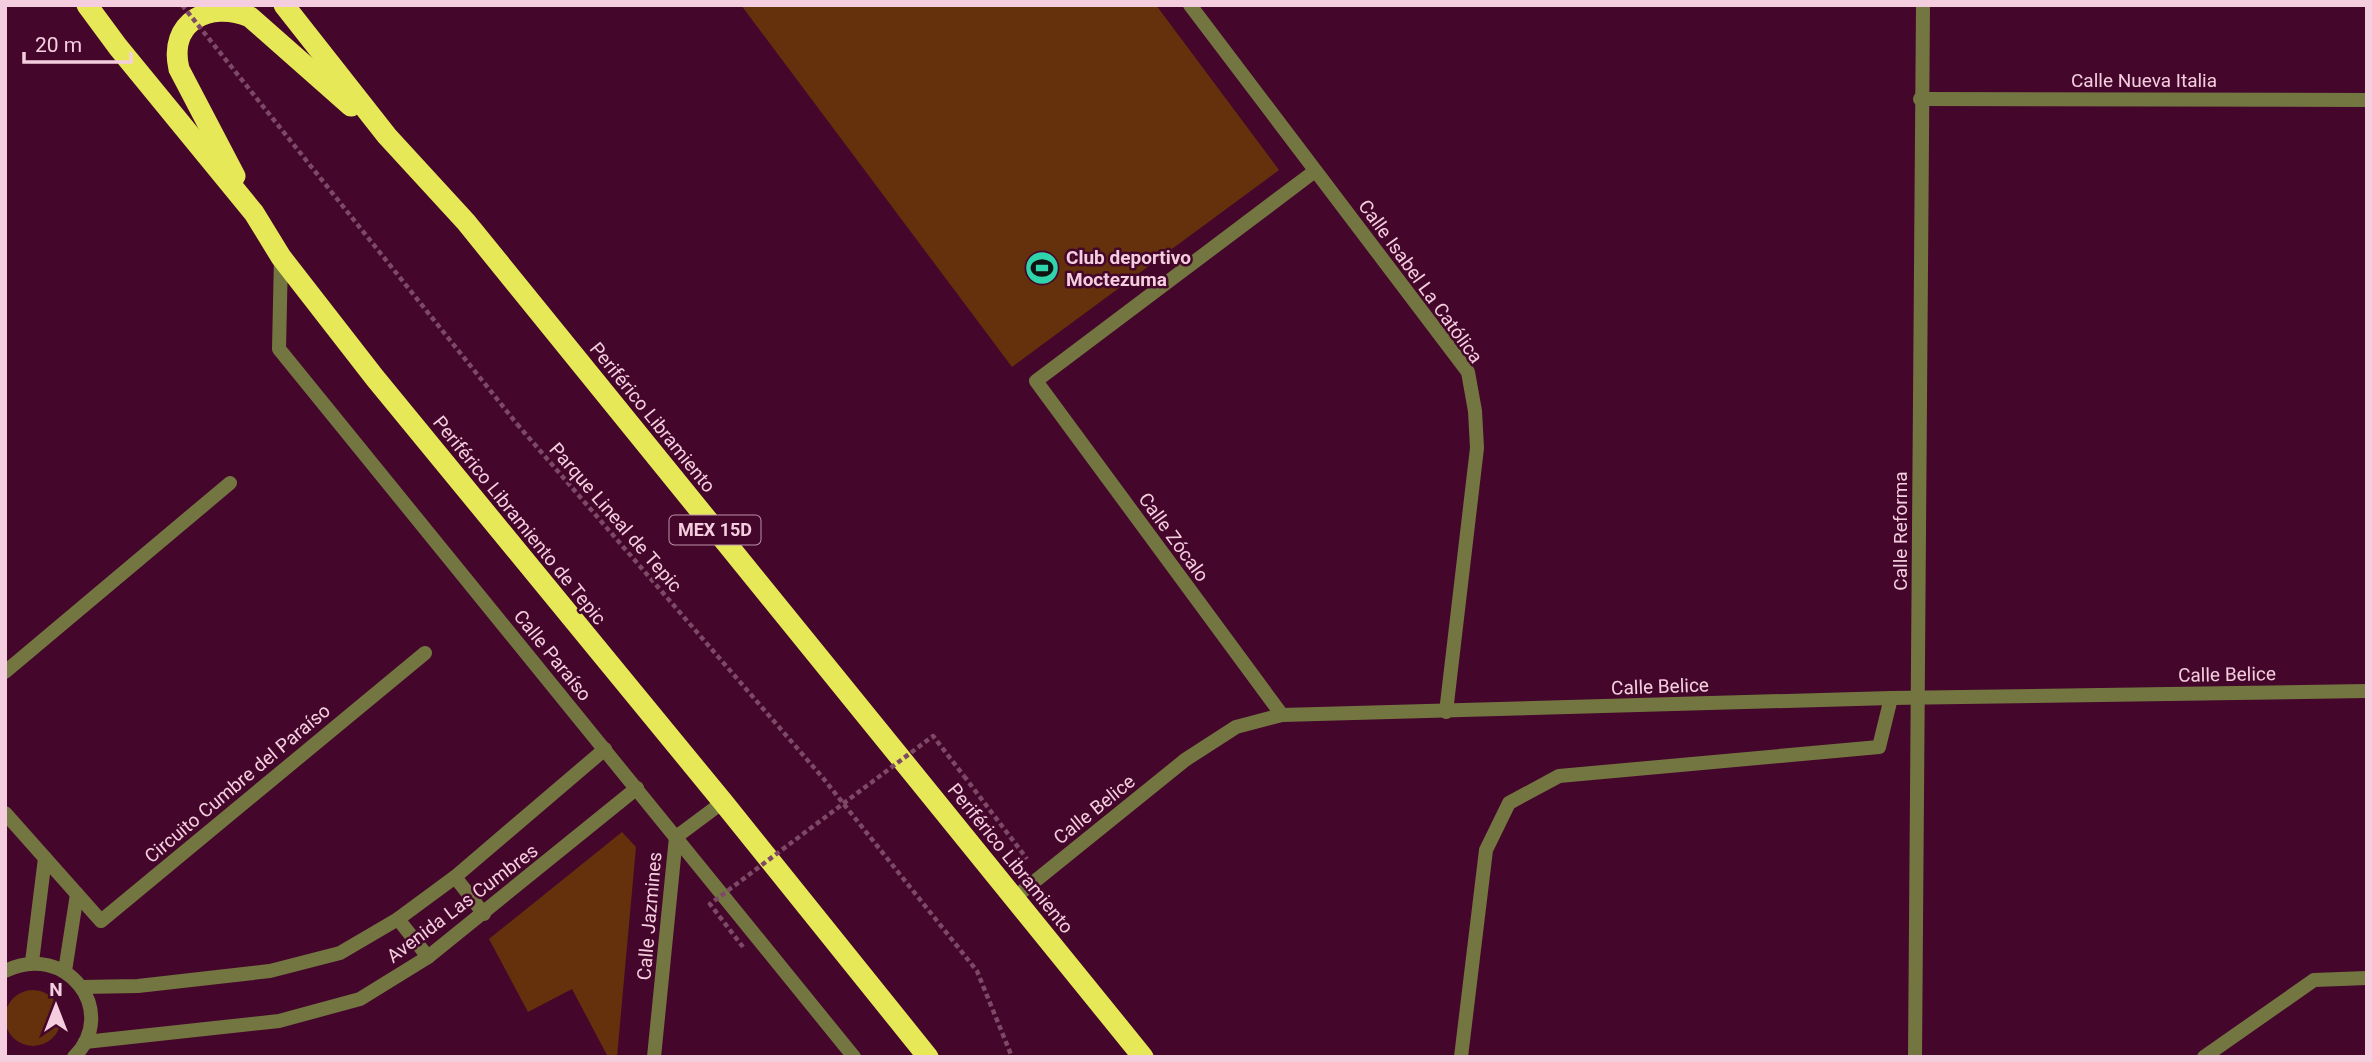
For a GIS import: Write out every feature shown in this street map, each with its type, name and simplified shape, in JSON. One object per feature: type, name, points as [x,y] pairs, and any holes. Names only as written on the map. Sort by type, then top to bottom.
[{"type":"highway","name":"Periférico Libramiento de Tepic","points":[[87,5],[118,47],[254,213],[281,257],[375,378],[928,1057]]},
{"type":"highway","name":"Periférico Libramiento","points":[[284,5],[387,136],[466,222],[1143,1057]]},
{"type":"highway","points":[[254,213],[179,69],[176,55],[178,40],[195,16],[208,9],[223,7],[237,9],[250,17],[387,136]]},
{"type":"street","name":"Calle Isabel La Católica","points":[[1190,5],[1468,372],[1478,448],[1446,712]]},
{"type":"street","name":"Calle Reforma","points":[[1915,1057],[1919,698],[1920,99],[1923,5]]},
{"type":"street","name":"Calle Nueva Italia","points":[[1920,99],[2367,100]]},
{"type":"street","name":"Calle Zócalo","points":[[1282,715],[1035,381],[1315,171]]},
{"type":"street","name":"Calle Paraíso","points":[[281,257],[279,349],[854,1057]]},
{"type":"street","points":[[5,672],[230,483]]},
{"type":"street","name":"Circuito Cumbre del Paraíso","points":[[5,813],[101,921],[425,653]]},
{"type":"street","name":"Calle Belice","points":[[1014,898],[1185,760],[1236,727],[1282,715],[1891,698],[2367,691]]},
{"type":"street","points":[[1461,1057],[1486,850],[1509,803],[1559,776],[1879,747],[1891,698]]},
{"type":"street","name":"Avenida Las Cumbres","points":[[81,987],[138,986],[270,971],[340,953],[398,919],[454,877],[605,750]]},
{"type":"street","name":"Avenida Las Cumbres","points":[[85,1042],[279,1021],[360,999],[428,957],[637,788]]},
{"type":"street","name":"Calle Jazmines","points":[[654,1057],[676,837],[723,802]]},
{"type":"street","points":[[32,962],[45,858]]},
{"type":"street","points":[[454,877],[484,914]]},
{"type":"street","points":[[65,971],[78,894]]},
{"type":"street","points":[[398,919],[428,957]]},
{"type":"street","points":[[5,971],[32,962],[55,966],[65,971],[81,987],[91,1014],[90,1029],[85,1042],[74,1057]]},
{"type":"street","points":[[2204,1057],[2314,980],[2367,978]]},
{"type":"path","name":"Parque Lineal de Tepic","points":[[182,5],[517,424],[823,778],[977,971],[1012,1057]]},
{"type":"path","points":[[743,947],[710,904],[933,736],[1041,876]]},
{"type":"shaded area","name":"Club deportivo Moctezuma","points":[[741,5],[1156,5],[1279,170],[1012,367]]},
{"type":"shaded area","points":[[622,832],[636,847],[617,1057],[608,1057],[572,989],[528,1012],[489,939]]},
{"type":"shaded area","points":[[33,990],[44,992],[53,998],[59,1007],[59,1029],[53,1038],[44,1044],[33,1046],[22,1044],[13,1038],[7,1029],[5,1018],[7,1007],[13,998],[22,992]]},
{"type":"place","name":"Club deportivo Moctezuma","points":[[1042,268]]}]
